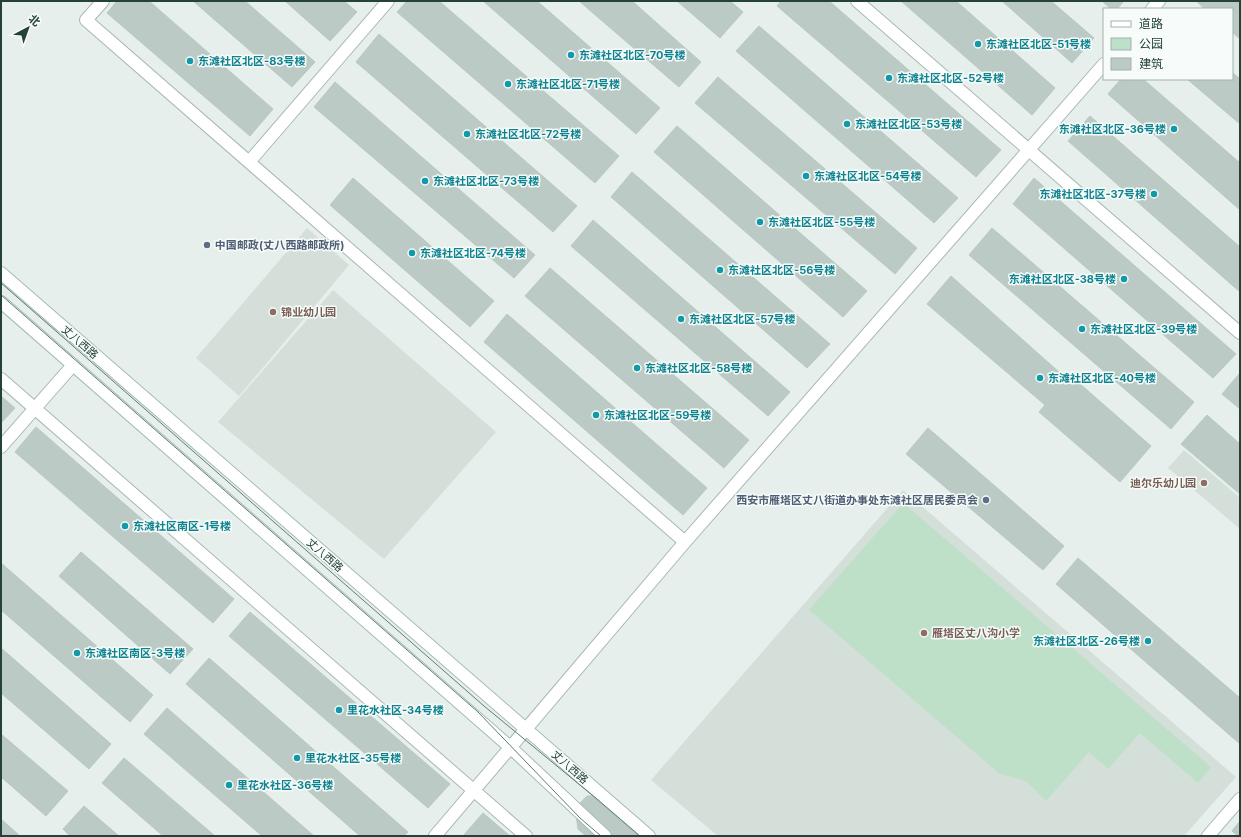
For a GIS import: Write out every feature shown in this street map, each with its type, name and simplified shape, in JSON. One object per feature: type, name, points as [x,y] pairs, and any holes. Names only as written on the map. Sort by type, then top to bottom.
[{"type":"street","points":[[103,1],[86,20],[685,542]]},
{"type":"street","points":[[250,162],[388,1]]},
{"type":"street","points":[[858,1],[1240,333]]},
{"type":"street","points":[[435,836],[685,542],[1103,65]]},
{"type":"street","name":"丈八西路","points":[[1,273],[649,836]]},
{"type":"street","name":"丈八西路","points":[[1,302],[510,748],[605,836]]},
{"type":"street","points":[[1,448],[73,365]]},
{"type":"street","points":[[1,379],[526,836]]},
{"type":"street","points":[[1208,836],[1240,799]]},
{"type":"shaded area","name":"锦业幼儿园","points":[[307,228],[349,265],[239,396],[196,358]]},
{"type":"shaded area","points":[[333,290],[496,432],[384,559],[218,422]]},
{"type":"shaded area","name":"迪尔乐幼儿园","points":[[1184,450],[1240,498],[1240,529],[1168,468]]},
{"type":"shaded area","name":"雁塔区丈八沟小学","points":[[903,490],[1236,777],[1184,836],[718,836],[651,780]]},
{"type":"green space","points":[[903,503],[1211,767],[1198,783],[1140,733],[1108,769],[1089,752],[1046,801],[1026,781],[1000,774],[809,610]]},
{"type":"building","name":"东滩社区北区-83号楼","points":[[117,1],[149,1],[273,109],[250,136],[107,13]]},
{"type":"building","points":[[193,1],[245,1],[315,62],[292,87]]},
{"type":"building","points":[[285,1],[344,1],[357,12],[330,41]]},
{"type":"building","name":"东滩社区北区-71号楼","points":[[407,1],[439,1],[619,156],[595,183],[397,12]]},
{"type":"building","name":"东滩社区北区-70号楼","points":[[483,1],[537,1],[660,108],[636,134]]},
{"type":"building","points":[[579,1],[632,1],[701,62],[679,87]]},
{"type":"building","points":[[677,1],[730,1],[743,12],[720,38]]},
{"type":"building","name":"东滩社区北区-52号楼","points":[[781,1],[829,1],[1001,150],[976,177],[777,6]]},
{"type":"building","name":"东滩社区北区-51号楼","points":[[901,1],[956,1],[1055,88],[1032,115]]},
{"type":"building","points":[[1002,1],[1051,1],[1094,38],[1072,63]]},
{"type":"building","points":[[1102,1],[1124,1],[1118,8],[1110,8]]},
{"type":"building","points":[[1196,1],[1240,1],[1240,39],[1233,33],[1233,8],[1204,8]]},
{"type":"building","name":"东滩社区北区-53号楼","points":[[759,26],[958,198],[934,223],[736,51]]},
{"type":"building","name":"东滩社区北区-72号楼","points":[[379,34],[577,206],[553,232],[356,62]]},
{"type":"building","points":[[1233,73],[1240,79],[1240,124],[1188,80],[1233,80]]},
{"type":"building","name":"东滩社区北区-54号楼","points":[[718,77],[917,248],[895,274],[695,103]]},
{"type":"building","name":"东滩社区北区-36号楼","points":[[1120,80],[1144,80],[1240,163],[1240,210],[1108,94]]},
{"type":"building","name":"东滩社区北区-73号楼","points":[[335,82],[535,255],[514,278],[314,107]]},
{"type":"building","name":"东滩社区北区-37号楼","points":[[1090,116],[1240,247],[1240,292],[1068,141]]},
{"type":"building","name":"东滩社区北区-55号楼","points":[[677,126],[867,291],[843,317],[654,152]]},
{"type":"building","name":"东滩社区北区-56号楼","points":[[632,172],[830,344],[807,368],[611,197]]},
{"type":"building","name":"东滩社区北区-74号楼","points":[[353,178],[494,301],[470,327],[330,205]]},
{"type":"building","name":"东滩社区北区-38号楼","points":[[1034,178],[1236,354],[1213,378],[1013,204]]},
{"type":"building","name":"东滩社区北区-57号楼","points":[[593,220],[790,392],[768,416],[571,246]]},
{"type":"building","name":"东滩社区北区-39号楼","points":[[992,228],[1194,402],[1171,429],[969,255]]},
{"type":"building","name":"东滩社区北区-58号楼","points":[[550,268],[749,440],[724,468],[525,296]]},
{"type":"building","name":"东滩社区北区-40号楼","points":[[951,276],[1068,380],[1071,376],[1151,446],[1120,482],[1039,412],[1045,405],[927,304]]},
{"type":"building","name":"东滩社区北区-59号楼","points":[[507,314],[707,488],[683,515],[484,342]]},
{"type":"building","points":[[1240,373],[1240,409],[1222,394]]},
{"type":"building","points":[[1,396],[15,408],[1,423]]},
{"type":"building","points":[[1207,415],[1240,444],[1240,494],[1181,444]]},
{"type":"building","name":"东滩社区南区-1号楼","points":[[36,427],[234,599],[213,623],[15,452]]},
{"type":"building","name":"西安市雁塔区丈八街道办事处东滩社区居民委员会","points":[[928,428],[1064,546],[1043,570],[906,454]]},
{"type":"building","points":[[81,552],[193,649],[170,674],[59,576]]},
{"type":"building","name":"东滩社区北区-26号楼","points":[[1078,558],[1240,698],[1240,744],[1056,584]]},
{"type":"building","name":"东滩社区南区-3号楼","points":[[1,563],[153,695],[130,722],[1,610]]},
{"type":"building","name":"里花水社区-34号楼","points":[[250,612],[450,784],[428,808],[229,636]]},
{"type":"building","points":[[1,648],[111,744],[89,769],[1,693]]},
{"type":"building","name":"里花水社区-35号楼","points":[[209,658],[408,832],[404,836],[360,836],[186,684]]},
{"type":"building","name":"里花水社区-36号楼","points":[[167,708],[314,836],[262,836],[144,734]]},
{"type":"building","points":[[1,734],[68,791],[46,816],[1,777]]},
{"type":"building","points":[[124,758],[215,836],[163,836],[102,783]]},
{"type":"building","points":[[587,796],[606,796],[651,836],[586,836],[578,829],[575,808]]},
{"type":"building","points":[[84,806],[119,836],[70,836],[63,829]]},
{"type":"building","points":[[483,813],[510,836],[463,836]]},
{"type":"building","points":[[1,819],[20,836],[1,836]]},
{"type":"building","points":[[1240,821],[1240,836],[1238,836],[1232,831]]},
{"type":"tram line","points":[[1,283],[484,706],[640,836]]},
{"type":"tram line","points":[[1,295],[478,712],[580,818],[601,836]]},
{"type":"place","name":"东滩社区北区-51号楼","points":[[978,44]]},
{"type":"place","name":"东滩社区北区-70号楼","points":[[571,55]]},
{"type":"place","name":"东滩社区北区-83号楼","points":[[190,61]]},
{"type":"place","name":"东滩社区北区-52号楼","points":[[889,78]]},
{"type":"place","name":"东滩社区北区-71号楼","points":[[508,84]]},
{"type":"place","name":"东滩社区北区-53号楼","points":[[847,124]]},
{"type":"place","name":"东滩社区北区-36号楼","points":[[1174,129]]},
{"type":"place","name":"东滩社区北区-72号楼","points":[[467,134]]},
{"type":"place","name":"东滩社区北区-54号楼","points":[[806,176]]},
{"type":"place","name":"东滩社区北区-73号楼","points":[[425,181]]},
{"type":"place","name":"东滩社区北区-37号楼","points":[[1154,194]]},
{"type":"place","name":"东滩社区北区-55号楼","points":[[760,222]]},
{"type":"place","name":"中国邮政(丈八西路邮政所)","points":[[207,245]]},
{"type":"place","name":"东滩社区北区-74号楼","points":[[412,253]]},
{"type":"place","name":"东滩社区北区-56号楼","points":[[720,270]]},
{"type":"place","name":"东滩社区北区-38号楼","points":[[1124,279]]},
{"type":"place","name":"锦业幼儿园","points":[[273,312]]},
{"type":"place","name":"东滩社区北区-57号楼","points":[[681,319]]},
{"type":"place","name":"东滩社区北区-39号楼","points":[[1082,329]]},
{"type":"place","name":"东滩社区北区-58号楼","points":[[637,368]]},
{"type":"place","name":"东滩社区北区-40号楼","points":[[1040,378]]},
{"type":"place","name":"东滩社区北区-59号楼","points":[[596,415]]},
{"type":"place","name":"迪尔乐幼儿园","points":[[1204,483]]},
{"type":"place","name":"西安市雁塔区丈八街道办事处东滩社区居民委员会","points":[[986,500]]},
{"type":"place","name":"东滩社区南区-1号楼","points":[[125,526]]},
{"type":"place","name":"雁塔区丈八沟小学","points":[[924,633]]},
{"type":"place","name":"东滩社区北区-26号楼","points":[[1148,641]]},
{"type":"place","name":"东滩社区南区-3号楼","points":[[77,653]]},
{"type":"place","name":"里花水社区-34号楼","points":[[339,710]]},
{"type":"place","name":"里花水社区-35号楼","points":[[297,758]]},
{"type":"place","name":"里花水社区-36号楼","points":[[229,785]]}]
